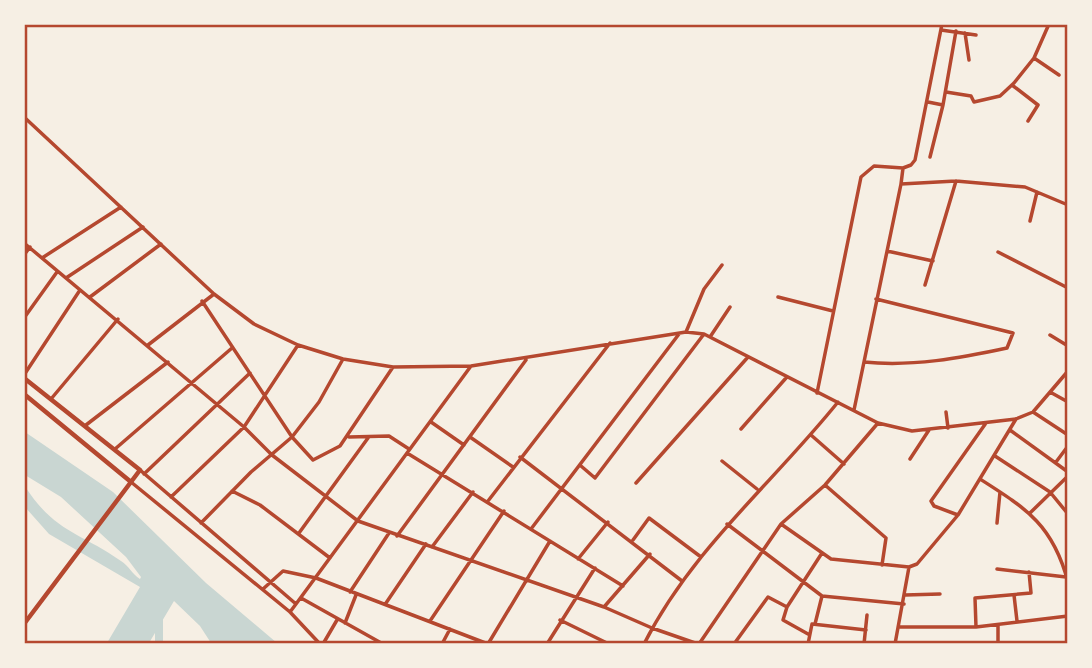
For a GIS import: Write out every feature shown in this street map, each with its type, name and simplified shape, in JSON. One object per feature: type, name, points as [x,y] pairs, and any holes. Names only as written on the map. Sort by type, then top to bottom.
[{"type":"street","points":[[817,393],[861,177],[874,166],[903,168],[915,160],[942,24]]},
{"type":"street","points":[[946,92],[971,96],[974,102],[1000,96],[1034,58],[1049,24]]},
{"type":"street","points":[[941,30],[976,34]]},
{"type":"street","points":[[930,157],[946,92],[956,31]]},
{"type":"street","points":[[965,33],[969,60]]},
{"type":"street","points":[[1034,58],[1059,75]]},
{"type":"street","points":[[1012,85],[1038,105],[1028,121]]},
{"type":"street","points":[[927,102],[943,105]]},
{"type":"street","points":[[24,117],[214,294],[254,324],[298,345],[343,359],[393,367],[471,366],[686,332],[704,334],[877,423],[912,431],[1016,419],[1033,412],[1068,371]]},
{"type":"street","points":[[854,410],[903,168]]},
{"type":"street","points":[[901,184],[956,181],[1024,187],[1068,205]]},
{"type":"street","points":[[925,285],[956,181]]},
{"type":"street","points":[[1030,221],[1037,192]]},
{"type":"street","points":[[42,258],[121,207]]},
{"type":"street","points":[[65,278],[143,227]]},
{"type":"street","points":[[24,243],[169,362],[272,455],[358,521],[526,579],[698,643],[781,524],[825,485],[877,423]]},
{"type":"street","points":[[90,297],[162,244]]},
{"type":"street","points":[[24,255],[30,247]]},
{"type":"street","points":[[887,251],[933,261]]},
{"type":"street","points":[[998,252],[1068,288]]},
{"type":"street","points":[[686,332],[704,289],[722,265]]},
{"type":"street","points":[[24,318],[57,272]]},
{"type":"street","points":[[80,290],[24,377],[115,449],[296,604]]},
{"type":"street","points":[[148,345],[214,294]]},
{"type":"street","points":[[778,297],[833,311]]},
{"type":"street","points":[[864,362],[893,365],[970,356],[1007,348],[1011,344],[1013,332],[876,299]]},
{"type":"street","points":[[202,301],[292,437],[313,460],[340,446],[348,437],[393,367]]},
{"type":"street","points":[[710,337],[730,307]]},
{"type":"street","points":[[51,400],[118,319]]},
{"type":"street","points":[[531,529],[679,334]]},
{"type":"street","points":[[580,466],[595,478],[704,334]]},
{"type":"street","points":[[1050,335],[1068,346]]},
{"type":"street","points":[[488,501],[610,343]]},
{"type":"street","points":[[171,497],[244,427],[267,397],[298,345]]},
{"type":"street","points":[[115,449],[232,348]]},
{"type":"street","points":[[636,483],[748,357]]},
{"type":"street","points":[[201,523],[292,437],[319,402],[343,359]]},
{"type":"street","points":[[397,536],[527,359]]},
{"type":"street","points":[[86,425],[169,362]]},
{"type":"street","points":[[290,612],[471,366]]},
{"type":"street","points":[[24,624],[131,482],[250,373]]},
{"type":"street","points":[[741,429],[786,378]]},
{"type":"street","points":[[1050,392],[1068,402]]},
{"type":"street","points":[[24,394],[263,589],[322,643],[337,620]]},
{"type":"street","points":[[644,643],[682,581],[727,524],[757,489],[811,435],[838,402]]},
{"type":"street","points":[[946,412],[948,428]]},
{"type":"street","points":[[1033,412],[1068,435]]},
{"type":"street","points":[[781,524],[831,559],[909,567],[918,564],[958,516],[1016,419]]},
{"type":"street","points":[[431,422],[464,445]]},
{"type":"street","points":[[958,516],[934,506],[931,501],[986,423]]},
{"type":"street","points":[[910,459],[929,430]]},
{"type":"street","points":[[1009,430],[1056,462],[1068,474],[1031,512]]},
{"type":"street","points":[[811,435],[844,464]]},
{"type":"street","points":[[348,437],[389,436],[443,475],[473,491],[623,586]]},
{"type":"street","points":[[470,437],[513,467]]},
{"type":"street","points":[[299,533],[324,495],[368,438]]},
{"type":"street","points":[[1056,462],[1068,446]]},
{"type":"street","points":[[995,456],[1050,492],[1068,514]]},
{"type":"street","points":[[520,457],[633,540],[682,581]]},
{"type":"street","points":[[722,461],[757,489]]},
{"type":"street","points":[[980,479],[1031,512],[1057,549],[1067,580],[997,569]]},
{"type":"street","points":[[825,485],[886,538],[882,565]]},
{"type":"street","points":[[232,491],[260,505],[330,558]]},
{"type":"street","points":[[432,547],[473,491]]},
{"type":"street","points":[[997,523],[1000,492]]},
{"type":"street","points":[[429,621],[504,511]]},
{"type":"street","points":[[633,540],[649,519],[701,557]]},
{"type":"street","points":[[578,559],[608,522]]},
{"type":"street","points":[[727,524],[822,596],[904,604]]},
{"type":"street","points":[[350,592],[389,533]]},
{"type":"street","points":[[263,589],[283,571],[316,578],[488,643],[550,541]]},
{"type":"street","points":[[386,603],[426,544]]},
{"type":"street","points":[[808,634],[783,620],[787,607],[821,553]]},
{"type":"street","points":[[604,607],[650,554]]},
{"type":"street","points":[[895,643],[909,567]]},
{"type":"street","points":[[547,643],[595,568]]},
{"type":"street","points":[[976,628],[975,597],[1031,593],[1029,572]]},
{"type":"street","points":[[345,623],[356,594]]},
{"type":"street","points":[[905,595],[940,594]]},
{"type":"street","points":[[1014,595],[1017,621]]},
{"type":"street","points":[[815,624],[822,596]]},
{"type":"street","points":[[734,643],[768,597],[787,607]]},
{"type":"street","points":[[301,598],[383,643]]},
{"type":"street","points":[[864,643],[867,615]]},
{"type":"street","points":[[900,627],[976,628],[1068,616]]},
{"type":"street","points":[[560,620],[609,643]]},
{"type":"street","points":[[808,643],[810,624],[866,630]]},
{"type":"street","points":[[998,624],[998,643]]},
{"type":"street","points":[[442,643],[450,629]]},
{"type":"shaded area","points":[[25,432],[113,492],[206,583],[277,643],[211,643],[200,626],[174,601],[149,643],[107,643],[140,587],[49,534],[25,507],[24,485],[35,501],[57,522],[106,551],[126,565],[137,577],[141,577],[126,557],[61,497],[25,475]]},
{"type":"waterway","points":[[159,615],[159,644]]}]
